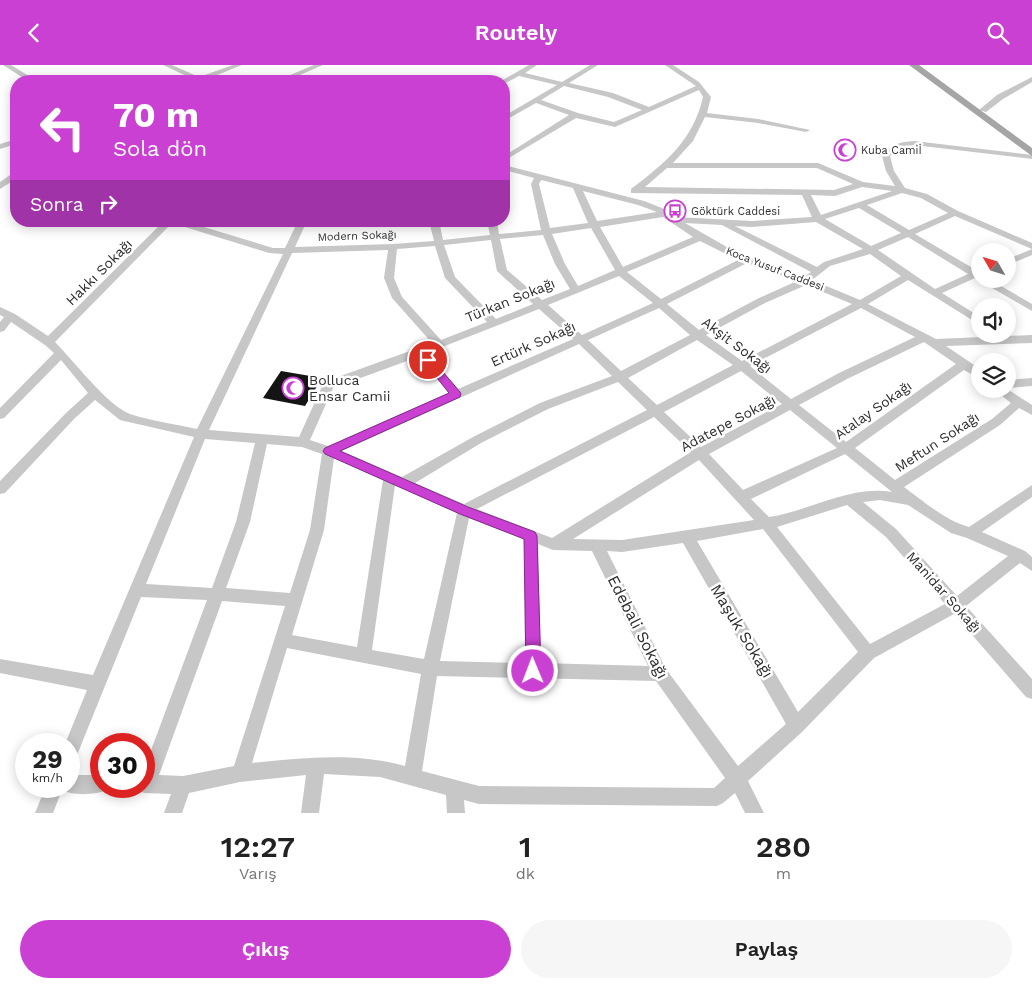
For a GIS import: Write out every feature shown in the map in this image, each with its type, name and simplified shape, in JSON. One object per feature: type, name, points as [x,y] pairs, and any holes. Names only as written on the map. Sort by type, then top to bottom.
[{"type":"main road","points":[[913,65],[1032,153]]},
{"type":"main road","points":[[923,65],[983,110],[1032,143]]},
{"type":"street","points":[[6,65],[23,75]]},
{"type":"street","points":[[166,65],[187,75]]},
{"type":"street","points":[[214,75],[239,65]]},
{"type":"street","points":[[295,75],[320,65]]},
{"type":"street","points":[[512,65],[522,72],[610,95],[649,110]]},
{"type":"street","points":[[510,79],[534,65]]},
{"type":"street","points":[[510,115],[595,65]]},
{"type":"street","points":[[624,199],[666,166],[689,140],[705,115],[707,97],[700,87],[697,83],[668,65]]},
{"type":"street","points":[[983,110],[1000,97],[1032,79]]},
{"type":"street","points":[[534,100],[576,115],[615,125],[700,87]]},
{"type":"street","points":[[510,155],[576,115]]},
{"type":"street","points":[[705,115],[758,121],[806,130]]},
{"type":"street","points":[[902,189],[890,171],[886,155],[892,148],[900,145],[914,143],[1032,157]]},
{"type":"street","points":[[666,166],[818,165],[861,184],[902,189],[924,196],[955,213],[1032,246]]},
{"type":"street","name":"Koca Yusuf Caddesi","points":[[510,170],[641,203],[675,220],[700,237],[746,260],[836,292],[860,304],[928,340],[971,370]]},
{"type":"street","points":[[539,177],[535,184],[545,232],[559,266],[576,290]]},
{"type":"street","points":[[637,189],[835,193],[861,184]]},
{"type":"street","name":"Akşit Sokağı","points":[[576,186],[594,225],[621,272],[699,336],[742,366],[911,500],[956,529],[971,533],[1026,560]]},
{"type":"street","points":[[675,220],[752,223],[818,219],[902,189]]},
{"type":"street","points":[[805,192],[818,219],[871,249],[908,276],[971,315]]},
{"type":"street","points":[[861,205],[971,271]]},
{"type":"street","points":[[396,480],[544,406],[620,377],[699,336],[760,301],[804,281],[827,264],[871,249],[955,213]]},
{"type":"street","name":"Modern Sokağı","points":[[194,227],[272,251],[393,247],[438,243],[545,232],[664,214]]},
{"type":"street","points":[[719,222],[817,271]]},
{"type":"street","name":"Hakkı Sokağı","points":[[48,343],[163,227]]},
{"type":"street","points":[[78,733],[201,434],[300,227]]},
{"type":"street","points":[[435,227],[438,243],[450,278],[494,323]]},
{"type":"street","points":[[493,227],[502,271],[580,339],[700,453],[766,523],[868,653]]},
{"type":"street","name":"Türkan Sokağı","points":[[303,441],[328,385],[440,345],[621,272],[700,237]]},
{"type":"street","points":[[393,247],[389,278],[397,298],[440,345]]},
{"type":"street","points":[[1016,258],[1032,252]]},
{"type":"street","name":"Ertürk Sokağı","points":[[329,451],[660,304],[746,260]]},
{"type":"street","points":[[464,510],[860,304],[908,276]]},
{"type":"street","points":[[935,293],[971,279]]},
{"type":"street","points":[[999,288],[1031,307]]},
{"type":"street","points":[[0,329],[6,313],[48,343],[95,394],[124,417],[201,434],[262,440],[303,441],[464,510],[553,544],[622,546],[786,520],[849,499],[880,495],[911,500]]},
{"type":"street","points":[[1016,341],[1032,339]]},
{"type":"street","points":[[928,340],[971,341]]},
{"type":"street","name":"Adatepe Sokağı","points":[[553,544],[700,453],[791,406],[843,376],[928,340]]},
{"type":"street","points":[[420,352],[456,394]]},
{"type":"street","points":[[0,415],[60,354]]},
{"type":"street","name":"Atalay Sokağı","points":[[742,497],[845,449],[963,365]]},
{"type":"street","points":[[1016,384],[1032,382]]},
{"type":"street","points":[[0,489],[95,394]]},
{"type":"street","points":[[1013,398],[1032,411]]},
{"type":"street","name":"Meftun Sokağı","points":[[894,487],[996,421],[1019,402]]},
{"type":"street","points":[[155,760],[242,522],[262,440]]},
{"type":"street","points":[[240,773],[317,529],[329,451]]},
{"type":"street","points":[[363,656],[396,480]]},
{"type":"street","points":[[971,533],[1032,490]]},
{"type":"street","name":"Manidar Sokağı","points":[[849,499],[892,533],[1032,691]]},
{"type":"street","points":[[412,777],[430,668],[464,510]]},
{"type":"street","points":[[531,536],[533,671]]},
{"type":"street","name":"Maşuk Sokağı","points":[[687,537],[780,695],[796,726]]},
{"type":"street","name":"Edebali Sokağı","points":[[597,546],[660,674],[737,779],[755,813]]},
{"type":"street","points":[[155,784],[183,785],[240,773],[316,765],[380,768],[479,795],[717,797],[796,726],[868,653],[956,605],[1026,560]]},
{"type":"street","points":[[136,590],[217,594],[295,601]]},
{"type":"street","points":[[283,640],[430,668],[660,674]]},
{"type":"street","points":[[0,666],[98,685]]},
{"type":"street","points":[[310,813],[316,765]]},
{"type":"street","points":[[173,813],[183,785]]},
{"type":"street","points":[[454,788],[456,813]]},
{"type":"street","points":[[44,813],[50,798]]},
{"type":"building","name":"Bolluca Ensar Camii","points":[[281,371],[322,378],[305,406],[263,398]]},
{"type":"place","name":"Kuba Camiİ","points":[[845,150]]},
{"type":"place","name":"Göktürk Caddesi","points":[[675,211]]},
{"type":"place","name":"Bolluca Ensar Camii","points":[[293,388]]},
{"type":"route","points":[[428,360],[456,394],[329,451],[464,510],[531,536],[533,671]]}]
